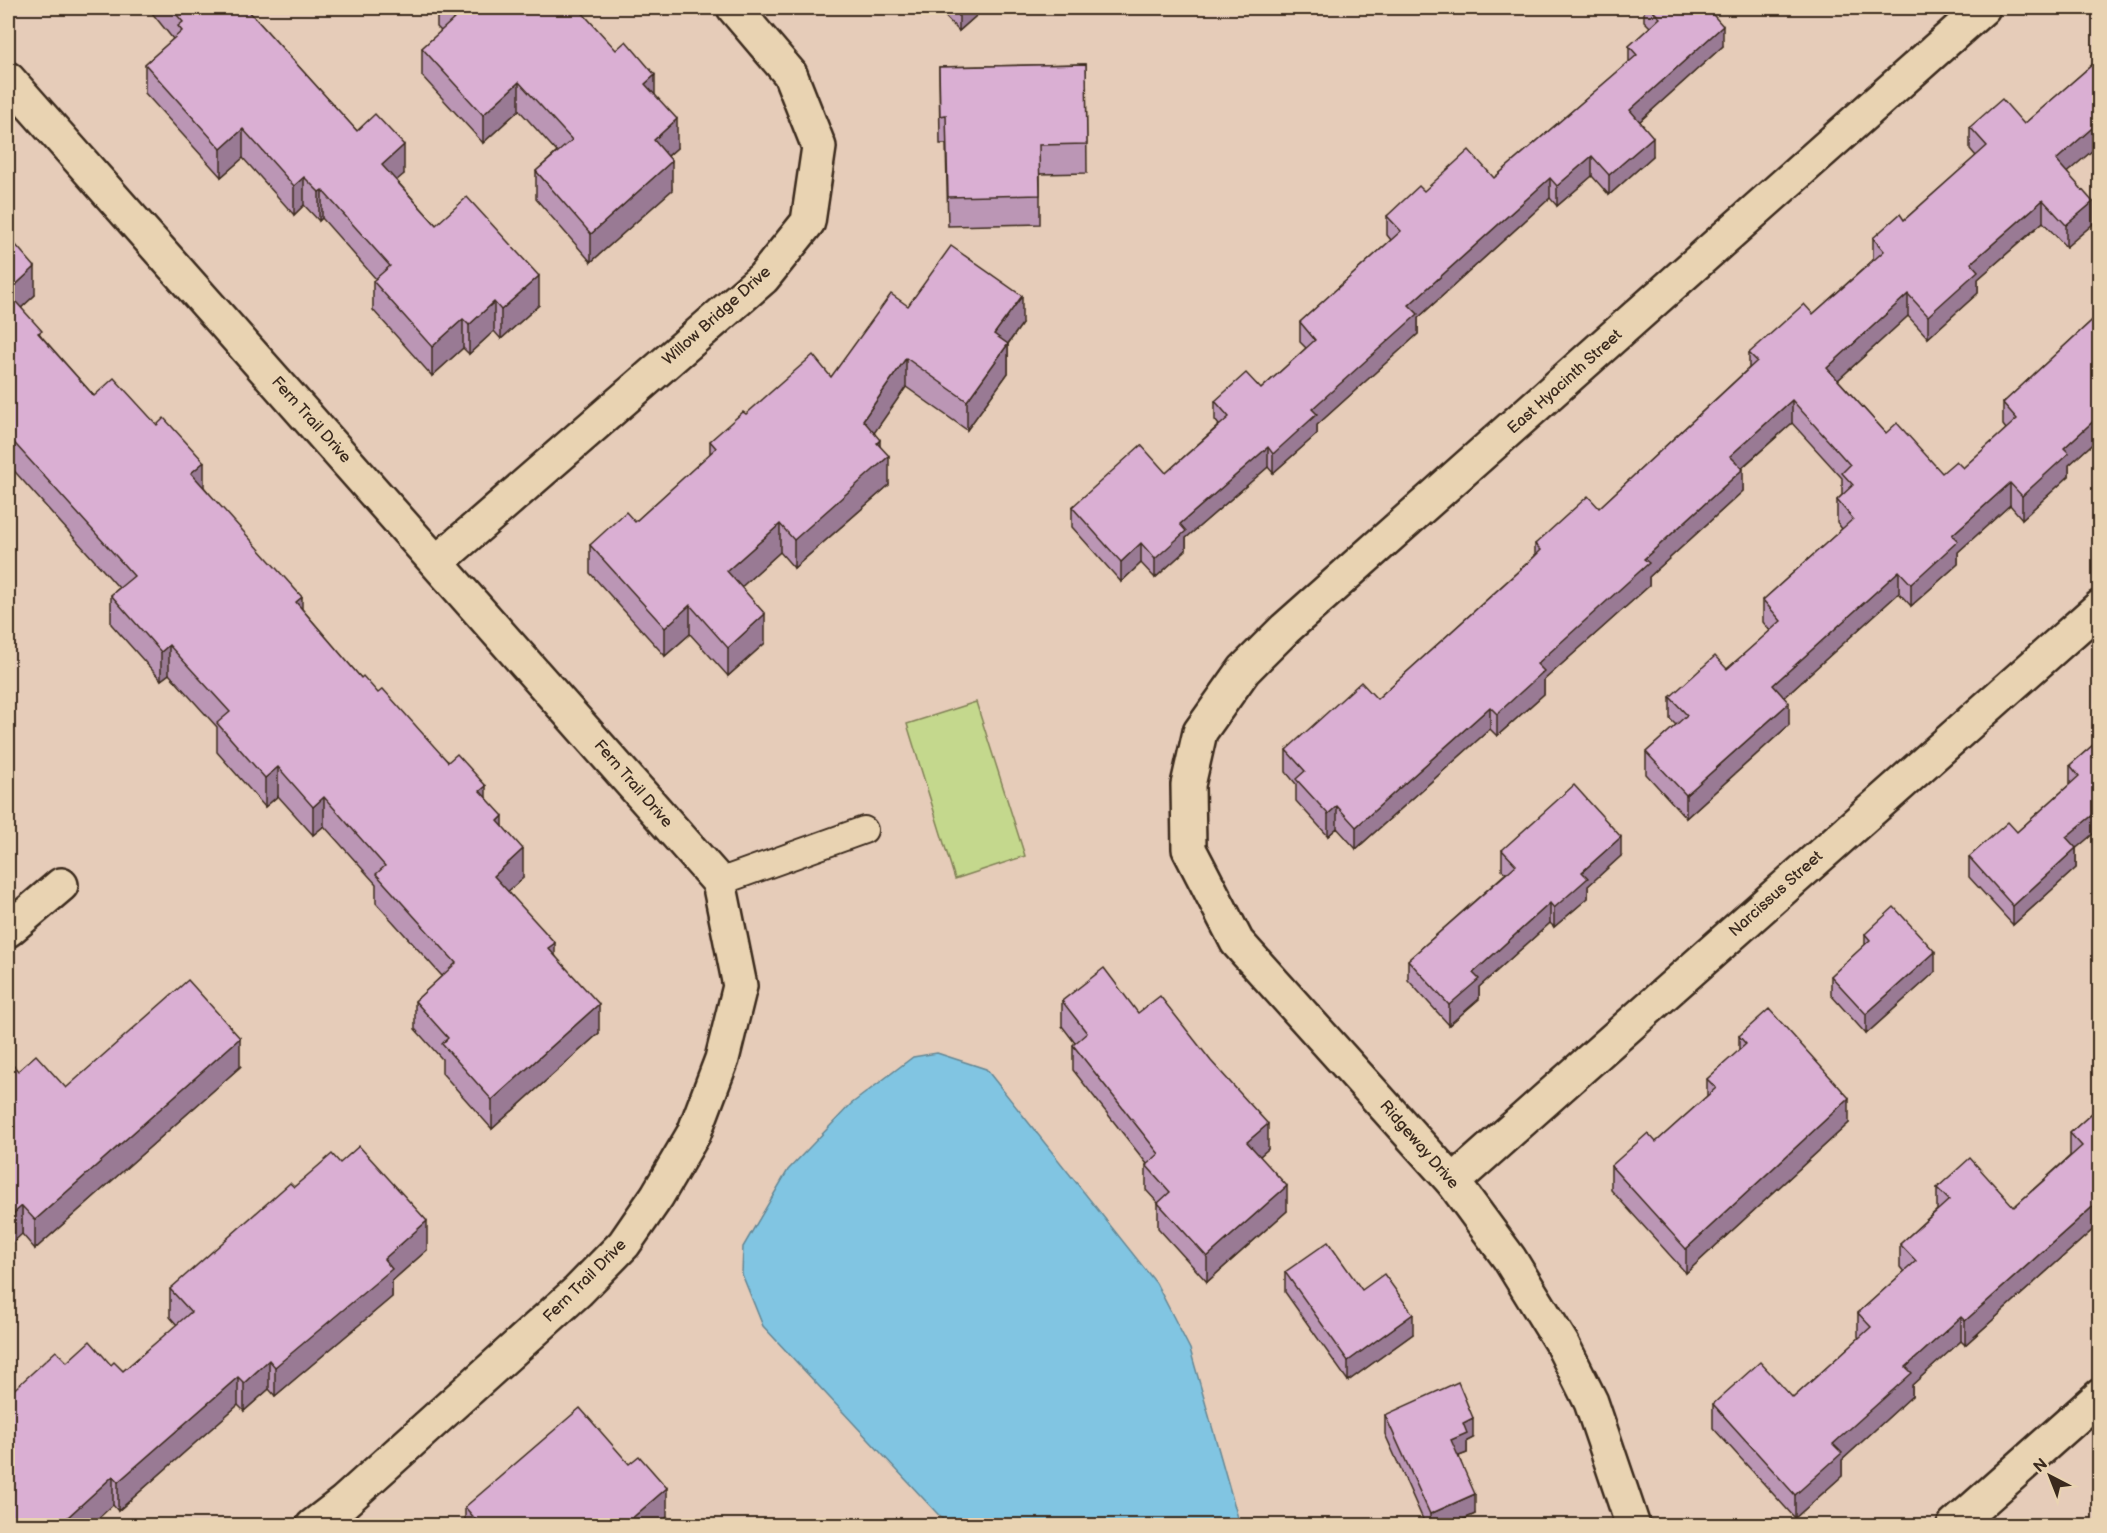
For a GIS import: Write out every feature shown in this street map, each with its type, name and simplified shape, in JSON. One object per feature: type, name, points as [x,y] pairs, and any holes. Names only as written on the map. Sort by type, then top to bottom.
[{"type":"street","name":"Willow Bridge Drive","points":[[437,562],[763,278],[808,222],[819,147],[790,74],[734,8]]},
{"type":"street","name":"East Hyacinth Street","points":[[1188,785],[1200,732],[1244,670],[1284,629],[1983,8]]},
{"type":"street","name":"Fern Trail Drive","points":[[8,79],[719,882],[740,986],[722,1059],[694,1133],[657,1196],[624,1244],[578,1291],[344,1502],[313,1526]]},
{"type":"street","name":"Narcissus Street","points":[[1453,1182],[2100,607]]},
{"type":"street","name":"Ridgeway Drive","points":[[1188,785],[1189,849],[1237,942],[1453,1182],[1509,1258],[1562,1344],[1591,1402],[1633,1526]]},
{"type":"street","points":[[8,930],[61,885]]},
{"type":"street","points":[[1954,1526],[2100,1396]]},
{"type":"lane","points":[[719,882],[864,830]]},
{"type":"green space","points":[[976,702],[1025,856],[955,879],[907,724]]},
{"type":"water","points":[[937,1053],[986,1069],[1156,1283],[1190,1349],[1240,1525],[948,1525],[763,1326],[742,1274],[743,1247],[788,1170],[851,1104],[913,1057]]},
{"type":"building","points":[[171,8],[246,8],[357,131],[375,114],[404,145],[382,165],[436,225],[467,197],[539,276],[501,310],[494,302],[469,325],[463,319],[432,347],[373,281],[390,266],[322,190],[319,192],[304,177],[294,186],[243,129],[221,149],[145,64],[182,31],[178,26],[183,22]]},
{"type":"building","points":[[445,8],[578,8],[616,50],[626,41],[655,75],[645,84],[677,119],[654,140],[672,161],[591,234],[536,171],[572,140],[519,82],[483,115],[422,48],[455,18]]},
{"type":"building","points":[[1650,8],[1707,8],[1723,26],[1630,110],[1653,137],[1609,175],[1592,156],[1557,186],[1550,178],[1409,305],[1418,314],[1312,409],[1317,414],[1273,454],[1268,447],[1180,524],[1186,531],[1155,559],[1141,543],[1121,562],[1072,507],[1141,445],[1166,473],[1229,417],[1215,401],[1246,373],[1261,389],[1315,340],[1300,322],[1401,231],[1387,216],[1419,186],[1424,191],[1469,150],[1494,178],[1637,55],[1629,46],[1660,18]]},
{"type":"building","points":[[2100,58],[2100,121],[2056,160],[2093,202],[2066,225],[2043,200],[1971,263],[1978,271],[1928,316],[1908,294],[1827,368],[1886,433],[1897,423],[1942,473],[1956,461],[1963,468],[2017,419],[2003,403],[2100,313],[2100,415],[2064,448],[2069,453],[2022,496],[2010,483],[1952,535],[1958,541],[1911,584],[1899,571],[1773,685],[1789,703],[1686,795],[1646,752],[1687,715],[1670,697],[1715,656],[1727,669],[1781,621],[1763,600],[1853,519],[1837,500],[1853,485],[1842,473],[1850,465],[1792,400],[1730,456],[1743,469],[1644,559],[1649,563],[1537,664],[1544,671],[1497,714],[1490,707],[1356,827],[1337,806],[1328,814],[1296,779],[1305,771],[1286,750],[1361,682],[1377,699],[1532,559],[1541,550],[1535,544],[1588,496],[1599,508],[1757,361],[1749,353],[1804,304],[1813,314],[1884,251],[1873,238],[1900,214],[1904,220],[1987,146],[1970,127],[2002,99],[2024,124]]},
{"type":"building","points":[[1086,64],[1087,144],[1039,145],[1040,195],[948,197],[946,115],[940,116],[939,67]]},
{"type":"building","points":[[8,236],[35,267],[8,292]]},
{"type":"building","points":[[951,246],[1022,296],[994,334],[1008,344],[967,401],[906,358],[863,420],[880,440],[877,443],[889,456],[794,540],[780,524],[727,571],[765,614],[728,648],[690,605],[665,628],[590,545],[626,512],[635,522],[716,448],[710,441],[743,412],[746,414],[813,355],[831,377],[891,294],[908,306]]},
{"type":"building","points":[[8,293],[42,331],[38,333],[94,396],[114,378],[157,425],[164,418],[204,462],[191,473],[302,597],[296,602],[361,678],[363,676],[378,693],[383,689],[448,762],[457,754],[486,786],[480,791],[503,816],[498,821],[523,849],[494,876],[555,943],[548,948],[599,1004],[492,1100],[442,1044],[448,1038],[415,1001],[456,963],[376,874],[385,866],[324,797],[313,807],[278,767],[265,778],[217,723],[230,712],[169,645],[161,652],[111,595],[134,576],[8,436]]},
{"type":"building","points":[[2100,739],[2100,809],[2066,837],[2076,848],[2013,906],[1969,857],[2008,822],[2017,832],[2079,776],[2070,765]]},
{"type":"building","points":[[1574,785],[1621,837],[1582,872],[1588,878],[1554,908],[1550,903],[1473,973],[1479,979],[1449,1005],[1408,960],[1516,865],[1502,850]]},
{"type":"building","points":[[1894,907],[1935,952],[1866,1014],[1831,976],[1870,940],[1865,934]]},
{"type":"building","points":[[1104,968],[1138,1013],[1160,996],[1211,1061],[1268,1124],[1247,1142],[1287,1186],[1207,1257],[1158,1203],[1170,1192],[1146,1165],[1159,1154],[1073,1045],[1087,1033],[1062,1001]]},
{"type":"building","points":[[188,980],[240,1038],[35,1220],[22,1206],[8,1218],[8,1072],[14,1066],[18,1071],[36,1055],[66,1088]]},
{"type":"building","points":[[1769,1009],[1849,1098],[1686,1249],[1611,1166],[1648,1133],[1656,1142],[1716,1088],[1707,1079],[1746,1044],[1739,1036]]},
{"type":"building","points":[[2100,1106],[2100,1203],[2098,1202],[1965,1321],[1961,1317],[1906,1367],[1912,1373],[1833,1444],[1842,1453],[1795,1495],[1713,1404],[1760,1362],[1793,1398],[1871,1327],[1858,1313],[1916,1261],[1900,1244],[1949,1200],[1937,1188],[1970,1158],[2014,1207],[2082,1146],[2070,1133]]},
{"type":"building","points":[[359,1146],[427,1221],[384,1259],[392,1269],[275,1367],[269,1360],[244,1383],[238,1377],[118,1482],[113,1476],[58,1526],[8,1526],[8,1439],[13,1434],[8,1428],[8,1395],[56,1351],[67,1362],[90,1341],[111,1365],[114,1362],[123,1371],[191,1312],[170,1289],[290,1183],[294,1187],[332,1154],[340,1163]]},
{"type":"building","points":[[1328,1242],[1362,1290],[1384,1274],[1413,1314],[1348,1361],[1285,1272]]},
{"type":"building","points":[[1458,1382],[1473,1418],[1463,1423],[1467,1433],[1451,1440],[1475,1494],[1430,1514],[1385,1415]]},
{"type":"building","points":[[580,1408],[629,1464],[639,1456],[667,1488],[623,1526],[481,1526],[465,1507]]},
{"type":"building","points":[[2100,1517],[2100,1526],[2090,1526]]}]
